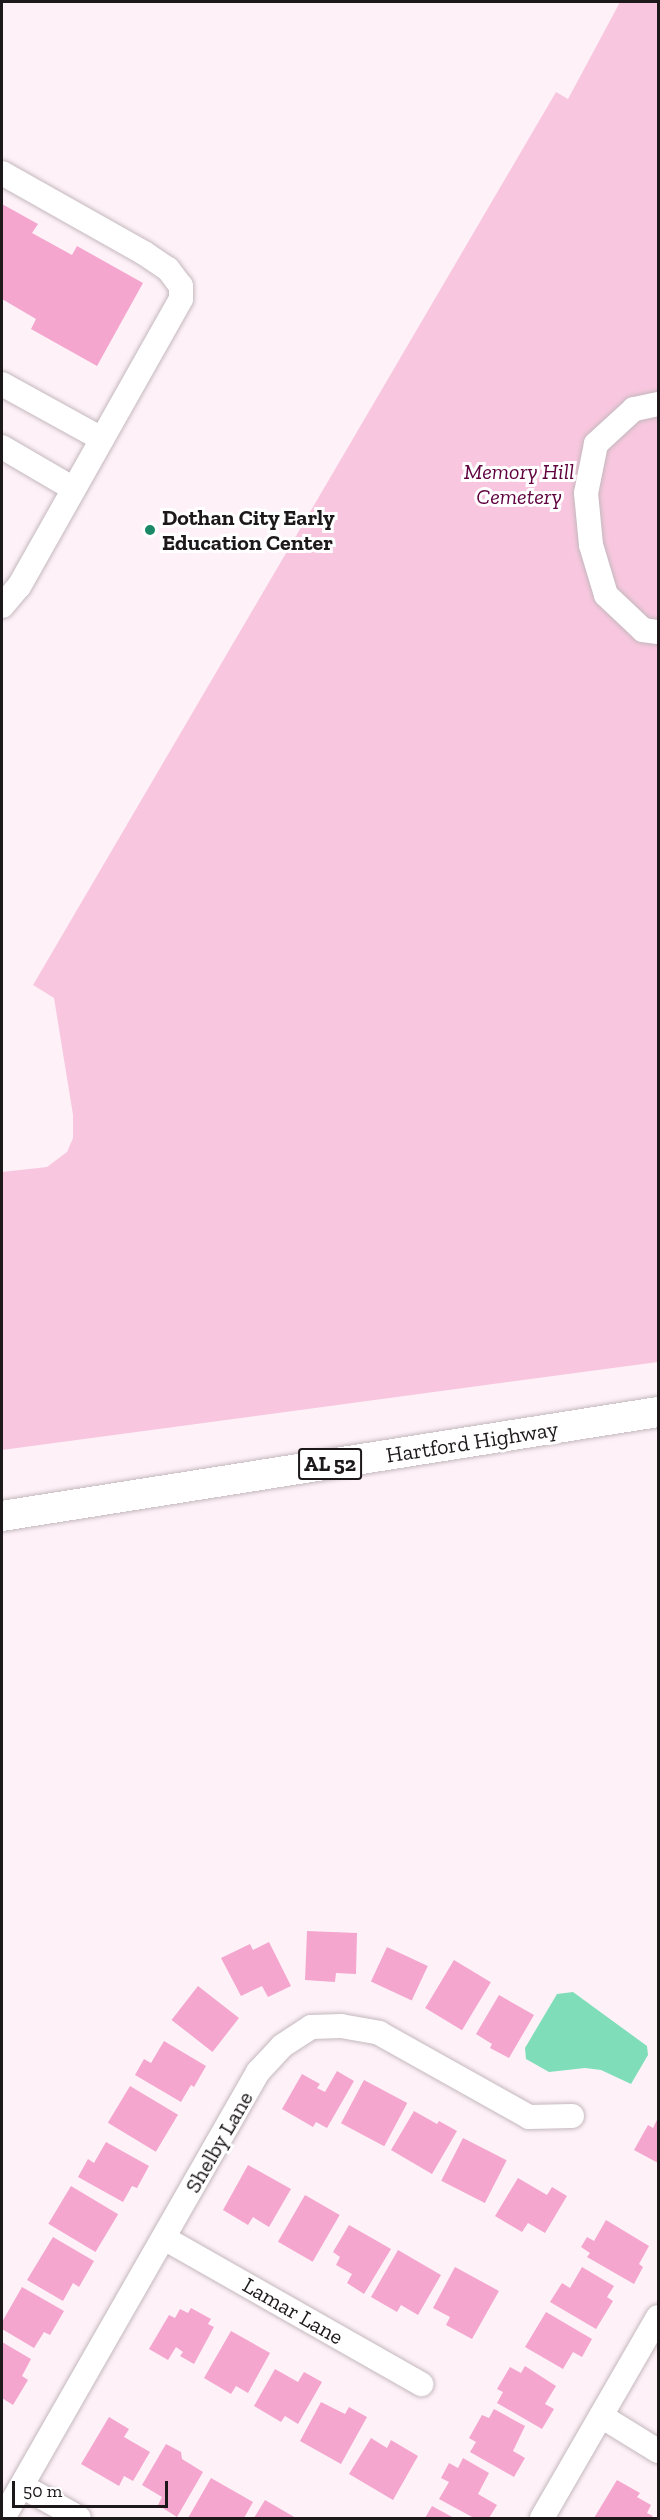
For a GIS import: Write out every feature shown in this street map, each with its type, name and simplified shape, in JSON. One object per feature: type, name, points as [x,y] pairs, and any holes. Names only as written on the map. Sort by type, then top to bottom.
[{"type":"main road","name":"Hartford Highway","points":[[2,1516],[658,1412]]},
{"type":"street","points":[[2,173],[144,253],[168,269],[181,286],[181,299],[19,586],[2,606]]},
{"type":"street","points":[[2,384],[102,439]]},
{"type":"street","points":[[658,405],[634,409],[596,444],[586,493],[591,545],[606,595],[643,630],[658,632]]},
{"type":"street","points":[[2,447],[74,489]]},
{"type":"street","name":"Shelby Lane","points":[[3,2518],[258,2072],[282,2046],[311,2027],[341,2026],[379,2033],[529,2117],[572,2116]]},
{"type":"street","name":"Lamar Lane","points":[[164,2238],[421,2384]]},
{"type":"street","points":[[542,2518],[658,2317]]},
{"type":"street","points":[[601,2416],[658,2451]]},
{"type":"street","points":[[22,2486],[79,2518]]},
{"type":"green space","name":"Memory Hill Cemetery","points":[[620,2],[658,2],[658,1362],[2,1450],[2,1172],[47,1167],[67,1152],[73,1138],[73,1115],[54,998],[33,985],[556,92],[568,99]]},
{"type":"shaded area","points":[[573,1992],[647,2046],[648,2055],[631,2084],[601,2070],[585,2068],[549,2072],[526,2059],[525,2048],[557,1994]]},
{"type":"building","points":[[2,204],[38,224],[32,233],[72,255],[77,246],[143,283],[97,366],[31,329],[36,319],[2,299]]},
{"type":"building","points":[[307,1931],[357,1933],[356,1974],[336,1973],[335,1982],[305,1980]]},
{"type":"building","points":[[269,1942],[291,1986],[268,1997],[262,1986],[241,1996],[221,1958],[250,1944],[253,1950]]},
{"type":"building","points":[[387,1947],[428,1966],[412,2000],[371,1981]]},
{"type":"building","points":[[454,1960],[491,1982],[462,2030],[425,2008]]},
{"type":"building","points":[[198,1986],[239,2018],[213,2052],[172,2020]]},
{"type":"building","points":[[499,1995],[534,2015],[509,2058],[490,2048],[492,2044],[476,2034]]},
{"type":"building","points":[[164,2041],[206,2066],[194,2087],[191,2085],[181,2102],[135,2075],[144,2059],[151,2063]]},
{"type":"building","points":[[337,2071],[354,2081],[327,2128],[316,2122],[313,2127],[282,2109],[302,2074],[320,2084],[317,2088],[325,2092]]},
{"type":"building","points":[[364,2080],[407,2103],[384,2146],[341,2123]]},
{"type":"building","points":[[130,2086],[178,2115],[156,2152],[108,2123]]},
{"type":"building","points":[[414,2111],[437,2124],[439,2121],[457,2131],[432,2174],[391,2150]]},
{"type":"building","points":[[658,2118],[658,2163],[634,2150],[648,2125],[653,2128]]},
{"type":"building","points":[[463,2138],[507,2160],[485,2203],[441,2181]]},
{"type":"building","points":[[106,2142],[149,2166],[137,2188],[132,2186],[123,2202],[78,2177],[88,2159],[94,2163]]},
{"type":"building","points":[[248,2165],[291,2189],[269,2227],[253,2217],[248,2225],[223,2210]]},
{"type":"building","points":[[518,2178],[547,2195],[552,2187],[567,2196],[545,2233],[528,2223],[522,2232],[495,2216]]},
{"type":"building","points":[[71,2186],[118,2214],[95,2252],[48,2224]]},
{"type":"building","points":[[305,2195],[340,2215],[313,2262],[278,2242]]},
{"type":"building","points":[[606,2220],[649,2246],[639,2264],[643,2267],[634,2284],[587,2257],[590,2253],[581,2247],[587,2237],[594,2241]]},
{"type":"building","points":[[349,2225],[391,2249],[364,2294],[347,2283],[352,2274],[336,2265],[340,2257],[333,2252]]},
{"type":"building","points":[[53,2237],[94,2261],[79,2287],[73,2283],[63,2301],[27,2280]]},
{"type":"building","points":[[398,2250],[441,2275],[418,2315],[401,2305],[397,2312],[371,2297]]},
{"type":"building","points":[[455,2267],[499,2291],[472,2339],[446,2325],[450,2317],[433,2308]]},
{"type":"building","points":[[582,2267],[614,2286],[607,2297],[613,2301],[596,2329],[550,2302],[562,2283],[570,2288]]},
{"type":"building","points":[[22,2287],[64,2311],[50,2335],[44,2332],[34,2348],[2,2329],[2,2322]]},
{"type":"building","points":[[191,2308],[211,2319],[208,2324],[214,2327],[194,2364],[180,2356],[183,2352],[176,2347],[168,2360],[149,2349],[169,2315],[175,2318],[180,2309],[188,2313]]},
{"type":"building","points":[[546,2312],[592,2339],[582,2357],[573,2352],[563,2369],[525,2347]]},
{"type":"building","points":[[231,2331],[270,2353],[248,2393],[236,2386],[231,2394],[204,2378]]},
{"type":"building","points":[[2,2342],[31,2359],[22,2376],[28,2380],[13,2405],[2,2398]]},
{"type":"building","points":[[525,2366],[556,2386],[545,2404],[554,2409],[542,2429],[497,2403],[503,2392],[497,2389],[510,2367],[521,2373]]},
{"type":"building","points":[[275,2369],[298,2382],[304,2372],[322,2382],[298,2424],[285,2416],[281,2422],[254,2406]]},
{"type":"building","points":[[321,2402],[345,2414],[349,2407],[367,2417],[341,2464],[300,2441]]},
{"type":"building","points":[[494,2409],[525,2426],[513,2451],[525,2458],[514,2477],[470,2452],[476,2442],[469,2438],[482,2415],[489,2418]]},
{"type":"building","points":[[109,2417],[129,2429],[124,2437],[150,2452],[133,2481],[124,2476],[119,2486],[81,2464]]},
{"type":"building","points":[[371,2438],[387,2448],[391,2440],[418,2456],[393,2500],[349,2474]]},
{"type":"building","points":[[166,2444],[181,2452],[182,2459],[203,2472],[177,2517],[158,2505],[162,2497],[142,2485]]},
{"type":"building","points":[[463,2458],[489,2473],[478,2494],[497,2505],[489,2518],[474,2518],[439,2499],[449,2482],[441,2478],[449,2463],[458,2468]]},
{"type":"building","points":[[211,2478],[253,2502],[244,2518],[188,2518]]},
{"type":"building","points":[[617,2480],[640,2493],[637,2497],[651,2505],[647,2513],[653,2516],[651,2518],[594,2518]]},
{"type":"building","points":[[265,2500],[296,2518],[254,2518]]},
{"type":"building","points":[[432,2506],[454,2518],[425,2518]]},
{"type":"place","name":"Dothan City Early Education Center","points":[[150,530]]}]
